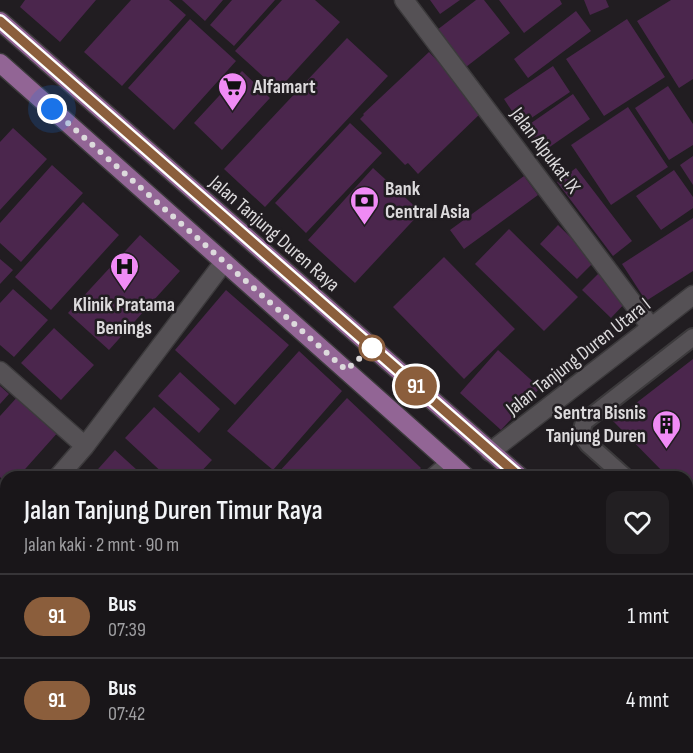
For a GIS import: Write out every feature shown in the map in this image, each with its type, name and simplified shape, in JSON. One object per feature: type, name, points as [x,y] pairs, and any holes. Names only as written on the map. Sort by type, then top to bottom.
[{"type":"main road","name":"Jalan Tanjung Duren Raya","points":[[0,21],[513,471]]},
{"type":"main road","points":[[0,63],[459,471]]},
{"type":"street","name":"Jalan Alpukat IX","points":[[404,0],[651,327]]},
{"type":"street","points":[[63,471],[85,446],[224,262]]},
{"type":"street","name":"Jalan Tanjung Duren Utara I","points":[[490,452],[693,295]]},
{"type":"street","points":[[0,371],[85,446]]},
{"type":"street","points":[[441,471],[450,463]]},
{"type":"lane","points":[[618,471],[588,444],[581,434],[584,422],[693,338]]},
{"type":"building","points":[[25,0],[96,0],[60,42],[20,7]]},
{"type":"building","points":[[131,0],[169,0],[186,15],[122,86],[84,52]]},
{"type":"building","points":[[182,0],[223,0],[205,21]]},
{"type":"building","points":[[232,0],[275,0],[234,46],[210,25]]},
{"type":"building","points":[[282,0],[315,0],[340,22],[278,90],[235,51]]},
{"type":"building","points":[[430,0],[460,0],[440,14]]},
{"type":"building","points":[[476,0],[484,0],[510,33],[466,67],[437,30]]},
{"type":"building","points":[[499,0],[560,0],[562,4],[524,33]]},
{"type":"building","points":[[584,0],[606,0],[609,7],[590,15]]},
{"type":"building","points":[[671,0],[693,0],[693,79],[679,88],[637,21]]},
{"type":"building","points":[[576,11],[591,31],[528,78],[514,59]]},
{"type":"building","points":[[190,19],[236,61],[174,130],[128,88]]},
{"type":"building","points":[[627,19],[665,77],[604,116],[566,59]]},
{"type":"building","points":[[347,38],[388,76],[265,207],[224,169]]},
{"type":"building","points":[[429,52],[484,110],[418,174],[408,163],[405,165],[360,119]]},
{"type":"building","points":[[553,66],[570,92],[521,125],[504,99]]},
{"type":"building","name":"Alfamart","points":[[242,71],[270,98],[222,150],[194,123]]},
{"type":"building","points":[[668,86],[693,124],[693,145],[669,160],[635,108]]},
{"type":"building","points":[[573,94],[590,119],[541,153],[524,128]]},
{"type":"building","points":[[628,107],[668,167],[611,205],[571,145]]},
{"type":"building","points":[[350,123],[382,153],[306,233],[275,203]]},
{"type":"building","points":[[13,128],[47,159],[0,210],[0,142]]},
{"type":"building","points":[[693,156],[693,185],[680,165]]},
{"type":"building","points":[[52,165],[83,193],[21,262],[0,243],[0,223]]},
{"type":"building","name":"Bank Central Asia","points":[[373,168],[421,212],[355,283],[308,240]]},
{"type":"building","points":[[576,168],[632,241],[613,256],[557,182]]},
{"type":"building","points":[[674,170],[693,197],[693,208],[661,230],[636,196]]},
{"type":"building","points":[[524,176],[538,195],[464,249],[450,230]]},
{"type":"building","points":[[83,202],[119,235],[51,310],[15,277]]},
{"type":"building","points":[[693,218],[693,271],[646,301],[622,264]]},
{"type":"building","points":[[558,225],[595,261],[577,279],[540,244]]},
{"type":"building","points":[[509,229],[578,297],[544,331],[475,264]]},
{"type":"building","name":"Klinik Pratama Benings","points":[[140,235],[180,271],[109,350],[68,313]]},
{"type":"building","points":[[444,257],[515,329],[464,379],[393,307]]},
{"type":"building","points":[[0,259],[13,270],[0,284]]},
{"type":"building","points":[[599,273],[628,300],[611,318],[582,290]]},
{"type":"building","points":[[13,289],[48,320],[14,357],[0,345],[0,303]]},
{"type":"building","points":[[226,290],[289,345],[235,405],[175,350]]},
{"type":"building","points":[[54,328],[94,365],[61,400],[21,363]]},
{"type":"building","points":[[498,350],[540,388],[501,430],[460,393]]},
{"type":"building","points":[[299,351],[342,391],[273,470],[227,431]]},
{"type":"building","name":"Sentra Bisnis Tanjung Duren","points":[[693,359],[693,471],[662,471],[613,421]]},
{"type":"building","points":[[180,372],[220,409],[199,433],[158,396]]},
{"type":"building","points":[[0,386],[9,394],[0,404]]},
{"type":"building","points":[[20,394],[60,430],[23,471],[0,471],[0,416]]},
{"type":"building","points":[[347,398],[421,468],[418,471],[280,471]]},
{"type":"building","points":[[154,407],[212,460],[202,471],[161,471],[125,438]]},
{"type":"building","points":[[115,450],[137,470],[136,471],[96,471]]},
{"type":"bus line","name":"91","points":[[0,21],[513,471]]},
{"type":"place","name":"Alfamart","points":[[232,112]]},
{"type":"place","name":"Bank Central Asia","points":[[364,226]]},
{"type":"place","name":"Klinik Pratama Benings","points":[[124,292]]},
{"type":"place","name":"Sentra Bisnis Tanjung Duren","points":[[667,450]]},
{"type":"route","points":[[52,109],[346,370],[372,348]]}]
